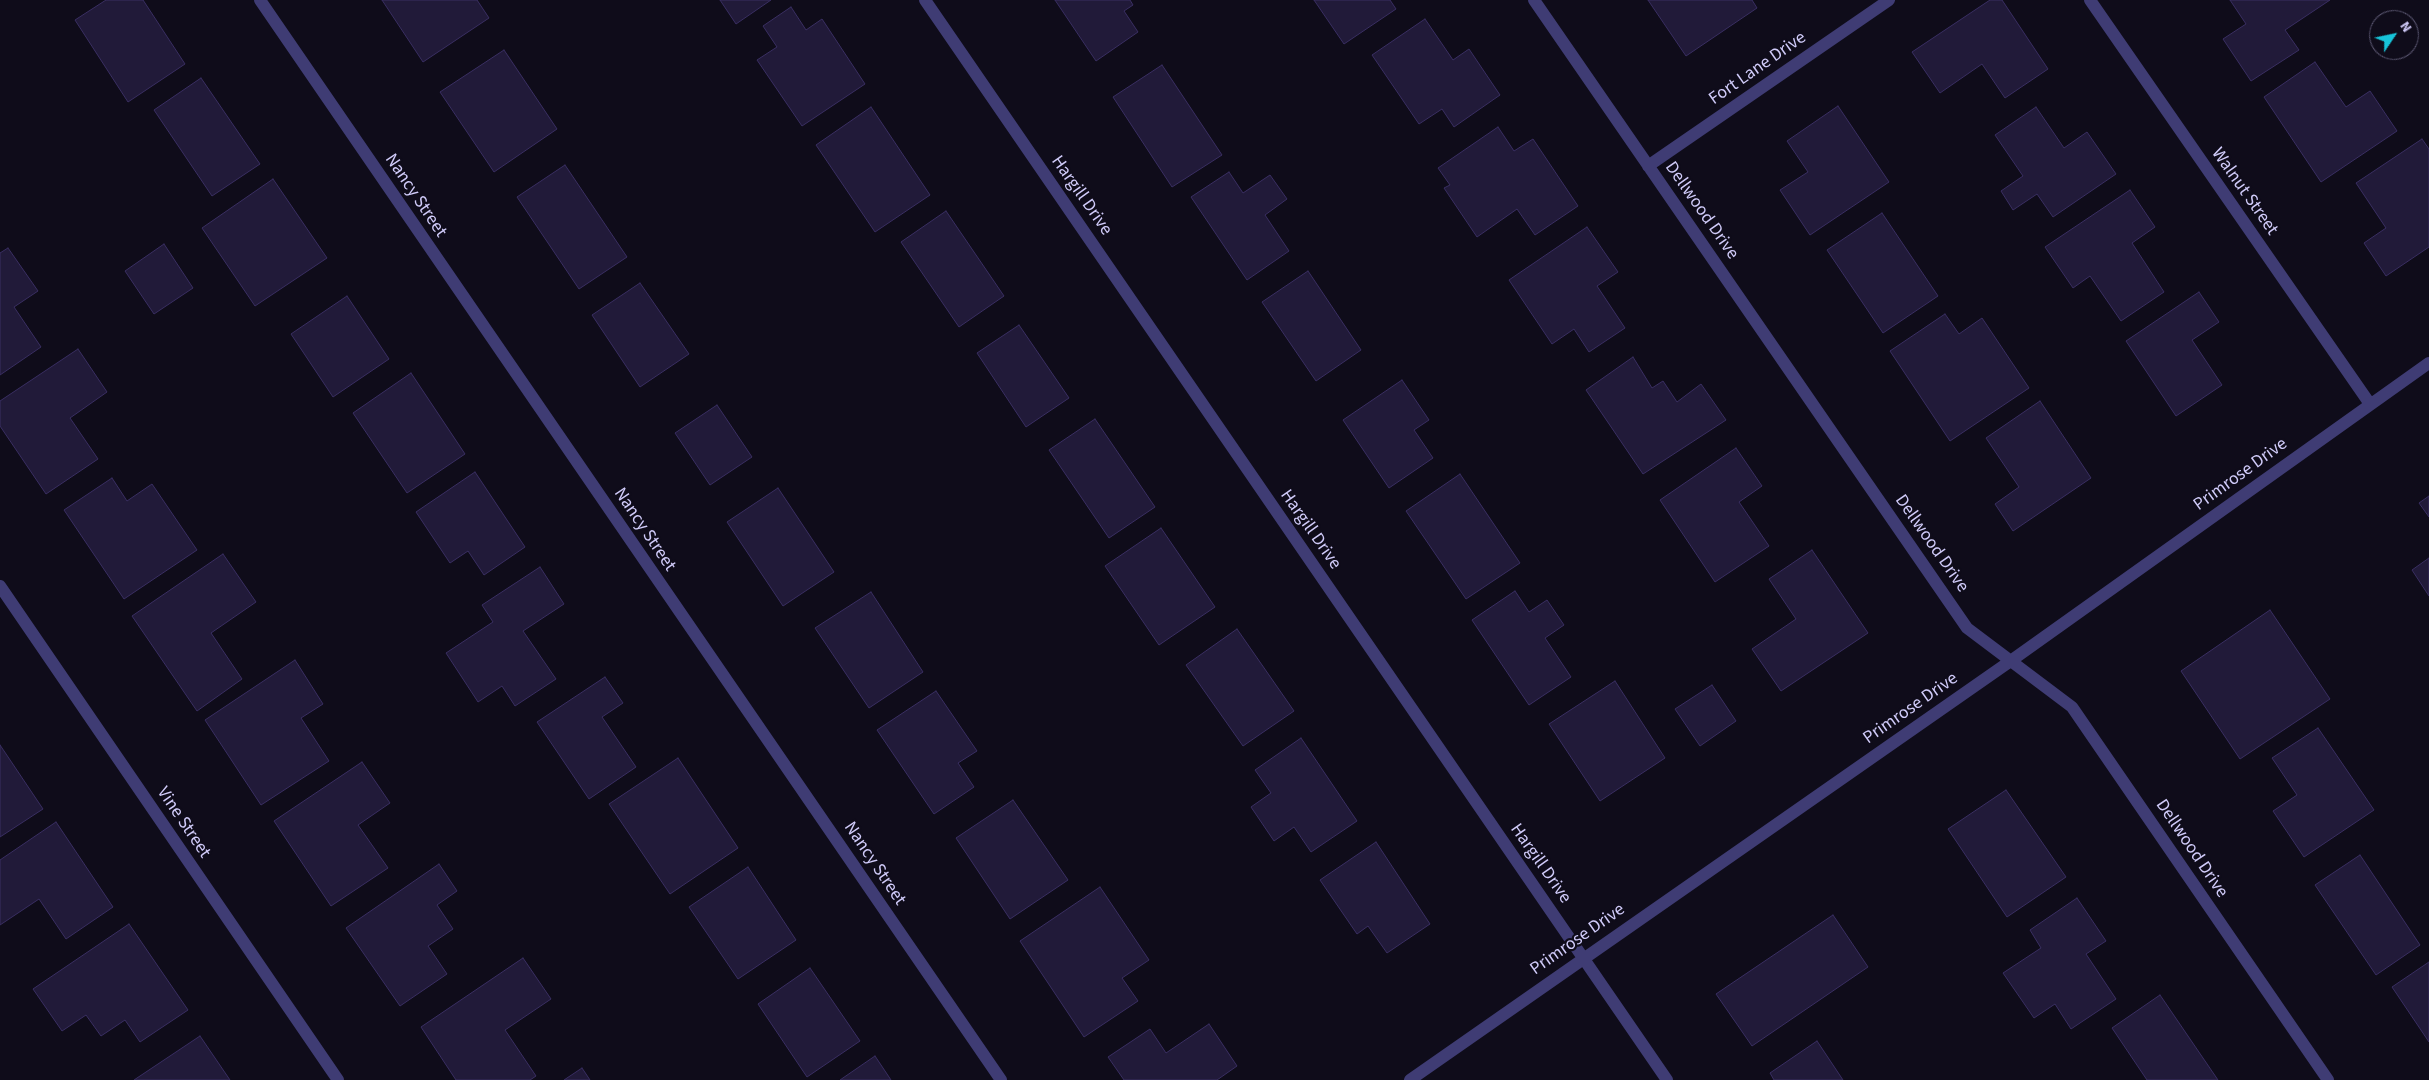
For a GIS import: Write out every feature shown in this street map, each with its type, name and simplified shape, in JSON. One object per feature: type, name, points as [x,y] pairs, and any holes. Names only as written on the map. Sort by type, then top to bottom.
[{"type":"street","name":"Nancy Street","points":[[260,0],[1000,1080]]},
{"type":"street","name":"Hargill Drive","points":[[925,0],[1667,1080]]},
{"type":"street","name":"Dellwood Drive","points":[[1534,0],[1968,628],[2072,707],[2328,1080]]},
{"type":"street","name":"Fort Lane Drive","points":[[1648,166],[1889,0]]},
{"type":"street","name":"Walnut Street","points":[[2090,0],[2370,404]]},
{"type":"street","name":"Primrose Drive","points":[[1410,1080],[1583,957],[2012,660],[2429,363]]},
{"type":"street","name":"Vine Street","points":[[0,586],[338,1080]]},
{"type":"building","points":[[106,0],[143,0],[185,64],[128,102],[75,20]]},
{"type":"building","points":[[382,0],[477,0],[489,18],[423,62]]},
{"type":"building","points":[[720,0],[771,0],[736,24]]},
{"type":"building","points":[[1055,0],[1130,0],[1133,5],[1124,11],[1138,32],[1096,61]]},
{"type":"building","points":[[1314,0],[1390,0],[1396,9],[1344,44]]},
{"type":"building","points":[[1648,0],[1752,0],[1757,8],[1686,56]]},
{"type":"building","points":[[1990,0],[2002,0],[2048,69],[2005,98],[1982,64],[1940,93],[1912,52]]},
{"type":"building","points":[[2230,0],[2330,0],[2285,30],[2299,50],[2251,81],[2223,39],[2246,24]]},
{"type":"building","points":[[791,7],[806,30],[822,19],[865,84],[802,126],[757,60],[777,47],[763,26]]},
{"type":"building","points":[[1425,19],[1453,60],[1469,49],[1500,95],[1454,127],[1442,109],[1419,124],[1372,55]]},
{"type":"building","points":[[504,50],[557,129],[494,172],[440,92]]},
{"type":"building","points":[[2315,62],[2346,107],[2370,91],[2397,131],[2321,182],[2264,97]]},
{"type":"building","points":[[1162,65],[1222,155],[1172,187],[1113,97]]},
{"type":"building","points":[[201,78],[260,164],[212,196],[154,110]]},
{"type":"building","points":[[1838,106],[1889,182],[1810,235],[1780,190],[1808,172],[1787,141]]},
{"type":"building","points":[[871,107],[930,195],[875,232],[816,145]]},
{"type":"building","points":[[2036,107],[2064,148],[2087,132],[2116,174],[2053,217],[2037,194],[2013,210],[2001,191],[2023,176],[1995,135]]},
{"type":"building","points":[[1498,127],[1514,151],[1533,139],[1578,206],[1535,235],[1517,209],[1477,237],[1444,188],[1450,185],[1438,168]]},
{"type":"building","points":[[2422,139],[2429,149],[2429,247],[2386,276],[2364,243],[2386,228],[2356,183]]},
{"type":"building","points":[[565,165],[627,257],[579,289],[517,197]]},
{"type":"building","points":[[1229,172],[1243,193],[1270,175],[1287,199],[1265,215],[1289,251],[1247,280],[1191,197]]},
{"type":"building","points":[[273,179],[327,258],[255,306],[202,228]]},
{"type":"building","points":[[2130,190],[2155,227],[2132,243],[2164,292],[2121,321],[2090,276],[2073,288],[2045,247]]},
{"type":"building","points":[[946,211],[1004,296],[959,327],[901,242]]},
{"type":"building","points":[[1882,213],[1938,296],[1883,333],[1827,250]]},
{"type":"building","points":[[1587,227],[1618,272],[1597,286],[1625,328],[1589,352],[1574,329],[1552,344],[1509,280]]},
{"type":"building","points":[[164,244],[193,288],[154,314],[125,271]]},
{"type":"building","points":[[8,248],[38,291],[14,307],[41,347],[0,375],[0,253]]},
{"type":"building","points":[[1308,271],[1361,350],[1316,381],[1262,302]]},
{"type":"building","points":[[640,283],[689,354],[640,387],[592,315]]},
{"type":"building","points":[[2199,292],[2219,322],[2192,340],[2222,385],[2176,416],[2126,341]]},
{"type":"building","points":[[347,296],[389,359],[333,397],[291,334]]},
{"type":"building","points":[[1945,314],[1959,334],[1982,318],[2029,388],[1950,441],[1890,351]]},
{"type":"building","points":[[1019,325],[1069,398],[1026,427],[977,353]]},
{"type":"building","points":[[78,349],[107,392],[70,418],[98,459],[46,494],[0,426],[0,401]]},
{"type":"building","points":[[1633,357],[1652,388],[1663,381],[1677,402],[1701,384],[1726,420],[1643,474],[1586,390]]},
{"type":"building","points":[[411,373],[465,454],[407,493],[353,413]]},
{"type":"building","points":[[1402,380],[1429,420],[1414,430],[1433,458],[1389,488],[1343,420]]},
{"type":"building","points":[[2040,401],[2091,478],[2013,531],[1995,504],[2019,487],[1986,438]]},
{"type":"building","points":[[717,405],[752,457],[710,485],[675,433]]},
{"type":"building","points":[[1095,419],[1155,507],[1109,538],[1049,450]]},
{"type":"building","points":[[1736,448],[1762,486],[1739,502],[1769,546],[1715,582],[1660,500]]},
{"type":"building","points":[[475,472],[525,547],[484,575],[468,551],[450,563],[416,512]]},
{"type":"building","points":[[1460,474],[1520,563],[1466,599],[1406,511]]},
{"type":"building","points":[[112,478],[127,501],[152,484],[197,550],[124,599],[64,510]]},
{"type":"building","points":[[778,488],[834,572],[783,606],[727,522]]},
{"type":"building","points":[[2429,496],[2429,517],[2419,503]]},
{"type":"building","points":[[1161,528],[1215,607],[1159,645],[1105,566]]},
{"type":"building","points":[[1812,550],[1868,633],[1781,691],[1752,649],[1796,619],[1769,579]]},
{"type":"building","points":[[223,554],[256,602],[211,633],[242,679],[197,711],[132,616]]},
{"type":"building","points":[[2429,558],[2429,596],[2412,570]]},
{"type":"building","points":[[540,567],[564,604],[523,631],[556,679],[515,706],[502,686],[478,702],[446,653],[493,622],[482,605]]},
{"type":"building","points":[[1515,591],[1529,612],[1547,600],[1564,625],[1545,638],[1571,677],[1529,705],[1472,620]]},
{"type":"building","points":[[871,592],[923,672],[869,708],[815,628]]},
{"type":"building","points":[[2270,610],[2330,699],[2240,759],[2181,671]]},
{"type":"building","points":[[1237,629],[1294,711],[1243,746],[1186,665]]},
{"type":"building","points":[[295,660],[323,704],[301,718],[329,761],[261,805],[205,720]]},
{"type":"building","points":[[605,677],[623,703],[602,717],[636,767],[589,799],[537,722]]},
{"type":"building","points":[[1615,681],[1665,758],[1600,801],[1549,724]]},
{"type":"building","points":[[1712,685],[1736,721],[1700,746],[1675,709]]},
{"type":"building","points":[[936,691],[977,751],[958,763],[974,787],[934,814],[877,730]]},
{"type":"building","points":[[2318,728],[2374,810],[2304,857],[2273,811],[2297,795],[2272,758]]},
{"type":"building","points":[[1301,738],[1357,821],[1311,852],[1294,827],[1274,841],[1251,807],[1271,793],[1255,770]]},
{"type":"building","points":[[0,745],[43,809],[0,837]]},
{"type":"building","points":[[678,758],[738,848],[670,894],[609,804]]},
{"type":"building","points":[[362,762],[390,803],[358,825],[388,868],[331,906],[274,821]]},
{"type":"building","points":[[2006,790],[2066,877],[2007,917],[1948,829]]},
{"type":"building","points":[[1013,800],[1068,880],[1010,919],[956,838]]},
{"type":"building","points":[[56,822],[113,907],[66,939],[39,899],[0,925],[0,860]]},
{"type":"building","points":[[1376,842],[1430,924],[1387,953],[1368,926],[1357,934],[1320,880]]},
{"type":"building","points":[[2360,855],[2420,945],[2376,975],[2315,885]]},
{"type":"building","points":[[439,864],[457,891],[437,905],[453,929],[428,946],[447,974],[400,1006],[346,928]]},
{"type":"building","points":[[748,867],[796,940],[738,979],[689,907]]},
{"type":"building","points":[[1100,887],[1149,960],[1122,978],[1138,1001],[1084,1037],[1020,941]]},
{"type":"building","points":[[2077,898],[2106,941],[2086,954],[2116,999],[2071,1029],[2055,1004],[2034,1018],[2003,973],[2041,948],[2030,930]]},
{"type":"building","points":[[1833,915],[1868,967],[1752,1046],[1716,994]]},
{"type":"building","points":[[129,924],[188,1010],[140,1042],[125,1020],[101,1036],[86,1015],[62,1031],[33,989]]},
{"type":"building","points":[[523,958],[551,999],[505,1030],[536,1076],[530,1080],[456,1080],[421,1027]]},
{"type":"building","points":[[2429,962],[2429,1042],[2392,987]]},
{"type":"building","points":[[810,968],[860,1041],[807,1077],[758,1004]]},
{"type":"building","points":[[2160,995],[2218,1080],[2147,1080],[2112,1028]]},
{"type":"building","points":[[1209,1024],[1237,1066],[1217,1080],[1124,1080],[1108,1057],[1150,1029],[1166,1053]]},
{"type":"building","points":[[200,1036],[230,1080],[134,1080]]},
{"type":"building","points":[[1817,1041],[1843,1080],[1774,1080],[1770,1073]]},
{"type":"building","points":[[875,1056],[891,1080],[840,1080]]},
{"type":"building","points":[[582,1068],[590,1080],[564,1080]]}]
